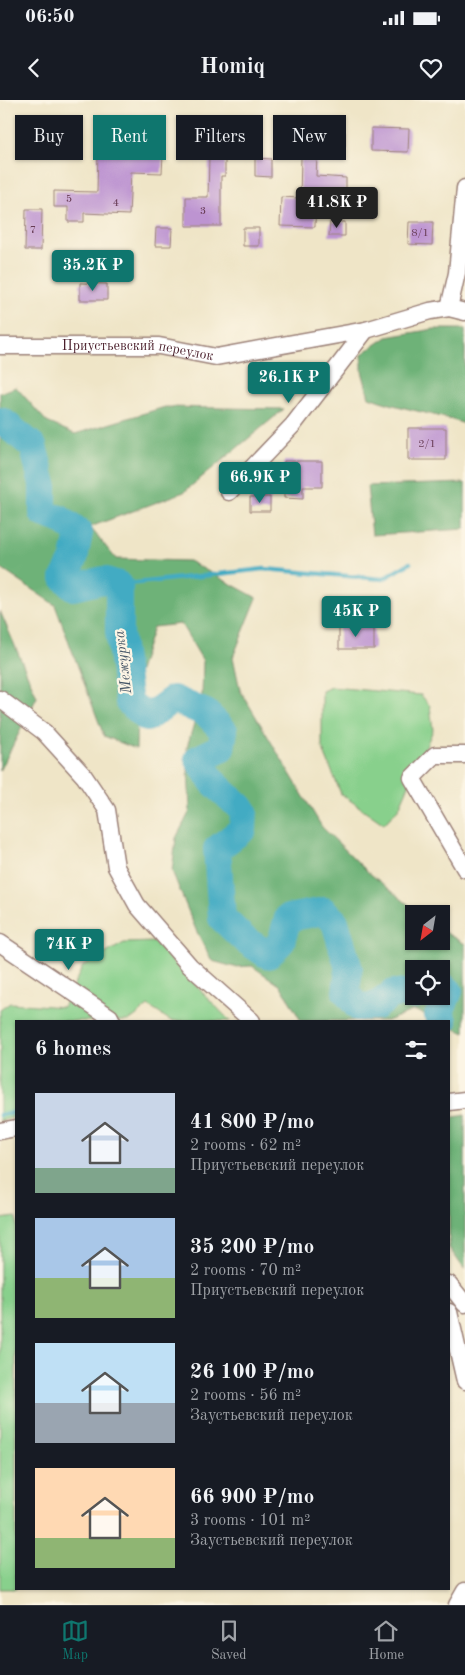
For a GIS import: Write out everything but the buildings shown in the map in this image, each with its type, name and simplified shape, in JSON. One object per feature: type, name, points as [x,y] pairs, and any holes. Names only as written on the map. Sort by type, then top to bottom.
[{"type":"street","points":[[457,310],[456,273],[465,188]]},
{"type":"street","name":"Приустьевский переулок","points":[[0,346],[159,346],[216,357],[366,330],[430,311],[457,310]]},
{"type":"street","points":[[229,492],[293,425],[366,330]]},
{"type":"street","points":[[0,699],[44,732],[84,776],[107,810],[116,867],[137,905],[190,966],[251,1020]]},
{"type":"street","points":[[465,755],[435,756],[412,778],[465,869]]},
{"type":"street","points":[[0,943],[110,1017],[112,1020]]},
{"type":"street","points":[[450,1102],[465,1100]]},
{"type":"street","points":[[0,1131],[15,1128]]},
{"type":"street","points":[[450,1285],[465,1304]]},
{"type":"street","points":[[450,1316],[465,1381]]},
{"type":"street","points":[[457,1605],[465,1591]]},
{"type":"green space","points":[[434,329],[465,329],[465,424],[369,397],[362,371],[362,354],[387,337]]},
{"type":"green space","points":[[16,387],[47,422],[75,434],[165,407],[284,409],[184,492],[90,527],[116,559],[189,561],[257,598],[233,657],[240,690],[322,827],[368,872],[409,905],[405,905],[405,950],[450,950],[450,935],[465,944],[465,1033],[450,1026],[450,1020],[437,1020],[414,1010],[389,1020],[300,1020],[281,986],[252,966],[234,967],[212,961],[196,930],[172,871],[176,838],[190,811],[187,747],[202,696],[203,661],[181,624],[153,627],[138,674],[136,749],[104,736],[55,605],[0,568],[0,393]]},
{"type":"green space","points":[[465,483],[465,529],[372,535],[367,486]]},
{"type":"green space","points":[[0,611],[37,697],[0,771]]},
{"type":"green space","points":[[331,687],[421,695],[430,706],[433,730],[399,808],[384,824],[341,794],[322,747],[322,691]]},
{"type":"green space","points":[[154,942],[229,1020],[169,1020],[148,1006],[130,1020],[15,1020],[15,1117],[0,1121],[0,1010],[10,1003],[63,1007],[83,966],[124,943]]},
{"type":"green space","points":[[465,1115],[465,1270],[450,1249],[450,1118]]},
{"type":"green space","points":[[15,1217],[15,1589],[0,1589],[0,1219]]},
{"type":"waterway","name":"Межурка","points":[[0,421],[33,446],[43,484],[43,513],[60,519],[79,533],[74,559],[64,578],[74,587],[103,580],[119,585],[119,632],[129,702],[147,718],[173,699],[206,713],[224,731],[221,748],[198,759],[213,782],[244,811],[243,829],[217,849],[222,918],[244,939],[268,955],[281,942],[288,918],[324,911],[335,922],[349,969],[346,992],[358,1007],[376,1006],[393,993],[405,994]]},
{"type":"waterway","points":[[119,585],[264,569],[383,579],[410,563]]},
{"type":"waterway","name":"Межурка","points":[[443,1005],[438,1016],[443,1020]]},
{"type":"waterway","points":[[0,1115],[15,1112]]}]
